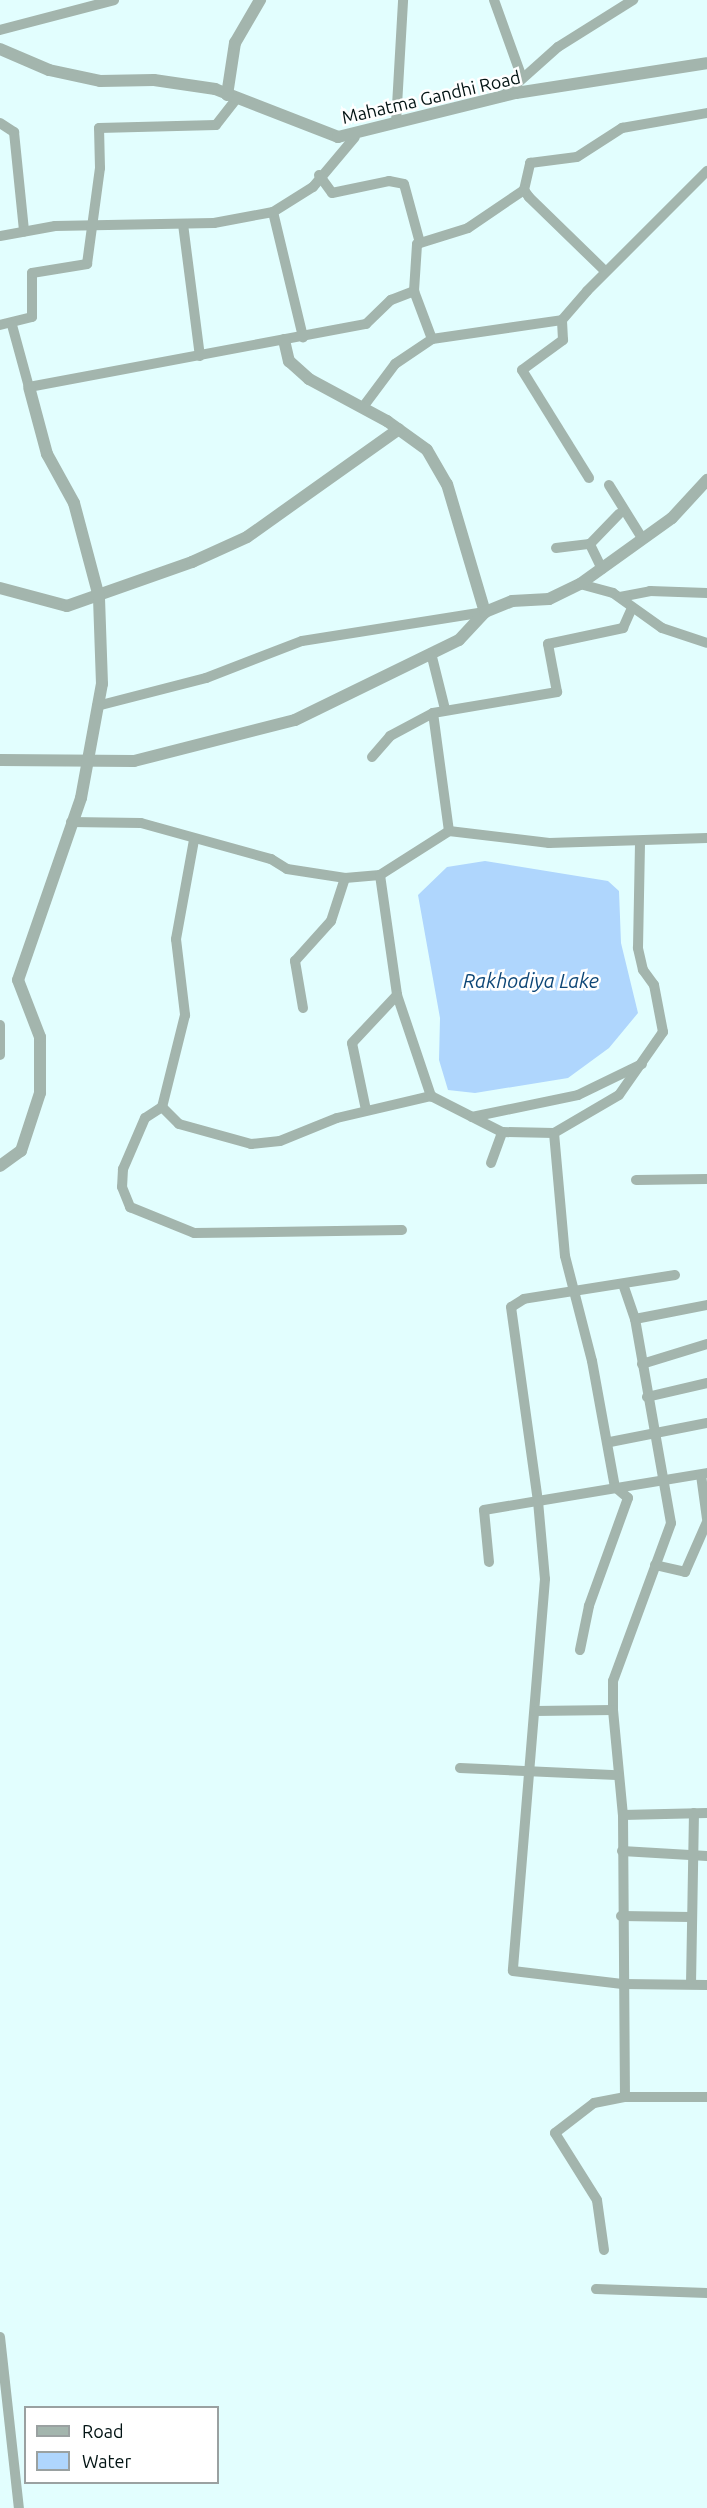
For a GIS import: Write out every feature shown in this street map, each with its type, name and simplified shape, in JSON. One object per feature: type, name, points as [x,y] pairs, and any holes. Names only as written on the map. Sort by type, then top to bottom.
[{"type":"street","points":[[0,30],[114,0]]},
{"type":"street","points":[[0,325],[12,325],[32,317],[32,273],[87,264],[93,226],[99,128],[216,125],[232,97],[235,43],[260,0]]},
{"type":"street","points":[[396,123],[403,0]]},
{"type":"street","points":[[494,0],[521,75]]},
{"type":"street","points":[[502,97],[521,75],[633,0]]},
{"type":"street","name":"Mahatma Gandhi Road","points":[[0,49],[49,70],[100,81],[154,80],[232,97],[338,137],[355,136],[396,123],[502,97],[707,63]]},
{"type":"street","points":[[420,243],[468,228],[524,190],[536,159],[572,158],[622,128],[707,113]]},
{"type":"street","points":[[0,123],[14,132],[24,231]]},
{"type":"street","points":[[0,236],[24,231],[93,226],[183,224],[273,212],[313,187],[319,175],[355,136]]},
{"type":"street","points":[[363,407],[395,363],[432,339],[562,320],[605,271],[707,171]]},
{"type":"street","points":[[319,175],[333,193],[389,181],[404,184],[420,243],[414,291],[432,339]]},
{"type":"street","points":[[524,190],[605,271]]},
{"type":"street","points":[[273,212],[303,337]]},
{"type":"street","points":[[183,224],[200,356]]},
{"type":"street","points":[[29,387],[374,322],[391,300],[414,291]]},
{"type":"street","points":[[562,320],[563,340],[522,370],[589,478]]},
{"type":"street","points":[[0,1166],[21,1151],[40,1094],[40,1037],[18,980],[71,822],[98,706],[99,597],[74,502],[47,454],[12,325]]},
{"type":"street","points":[[285,340],[289,361],[309,379],[363,407],[399,429],[427,450],[447,484],[485,612]]},
{"type":"street","points":[[0,588],[67,606],[99,597],[247,537],[399,429]]},
{"type":"street","points":[[98,706],[206,678],[302,641],[485,612],[512,601],[549,599],[580,584],[602,569],[693,499],[707,480]]},
{"type":"street","points":[[609,484],[642,538]]},
{"type":"street","points":[[693,499],[707,497]]},
{"type":"street","points":[[556,548],[590,544],[619,514]]},
{"type":"street","points":[[590,544],[602,569]]},
{"type":"street","points":[[580,584],[620,597],[650,591],[707,593]]},
{"type":"street","points":[[620,597],[631,610],[707,643]]},
{"type":"street","points":[[372,757],[390,736],[433,713],[445,709],[557,692],[548,644],[623,628],[631,610]]},
{"type":"street","points":[[0,760],[87,758],[134,761],[254,734],[459,640],[485,612]]},
{"type":"street","points":[[430,653],[445,709]]},
{"type":"street","points":[[433,713],[449,831]]},
{"type":"street","points":[[71,822],[141,824],[271,859],[287,869],[345,878],[380,875],[449,831],[549,843],[640,842],[707,838]]},
{"type":"street","points":[[194,840],[176,939],[185,1015],[162,1107],[145,1118],[126,1159],[122,1187],[130,1207],[194,1233],[402,1230]]},
{"type":"street","points":[[162,1107],[179,1124],[251,1144],[280,1141],[366,1110],[432,1096],[502,1132],[554,1133],[619,1095],[663,1032],[654,985],[643,970],[638,948],[640,842]]},
{"type":"street","points":[[380,875],[397,995],[432,1096]]},
{"type":"street","points":[[303,1008],[295,961],[331,921],[345,878]]},
{"type":"street","points":[[366,1110],[352,1043],[397,995]]},
{"type":"street","points":[[0,1025],[0,1055]]},
{"type":"street","points":[[472,1117],[578,1095],[642,1064]]},
{"type":"street","points":[[490,1163],[502,1132]]},
{"type":"street","points":[[554,1133],[572,1292],[610,1442],[615,1487],[628,1498],[589,1606],[580,1650]]},
{"type":"street","points":[[636,1180],[707,1179]]},
{"type":"street","points":[[675,1275],[623,1286],[524,1299],[511,1307],[538,1502],[545,1579],[535,1711],[525,1774],[513,1971],[622,1984],[707,1985]]},
{"type":"street","points":[[623,1286],[635,1319],[647,1397],[667,1481],[671,1523],[613,1681],[617,1775],[623,1815],[621,1916],[625,2097]]},
{"type":"street","points":[[635,1319],[707,1305]]},
{"type":"street","points":[[642,1364],[707,1344]]},
{"type":"street","points":[[647,1397],[707,1383]]},
{"type":"street","points":[[610,1442],[707,1423]]},
{"type":"street","points":[[489,1562],[484,1510],[704,1474],[707,1521],[685,1572],[656,1565]]},
{"type":"street","points":[[535,1711],[613,1710]]},
{"type":"street","points":[[460,1768],[525,1774],[617,1775]]},
{"type":"street","points":[[691,1984],[694,1813]]},
{"type":"street","points":[[623,1815],[707,1813]]},
{"type":"street","points":[[622,1851],[707,1856]]},
{"type":"street","points":[[621,1916],[692,1917]]},
{"type":"street","points":[[604,2250],[597,2200],[555,2133],[594,2103],[625,2097],[707,2097]]},
{"type":"street","points":[[596,2289],[707,2293]]},
{"type":"street","points":[[0,2337],[19,2508]]},
{"type":"water","name":"Rakhodiya Lake","points":[[485,861],[608,881],[619,891],[621,943],[638,1013],[609,1048],[568,1078],[475,1093],[448,1090],[439,1060],[440,1018],[418,895],[447,867]]}]
